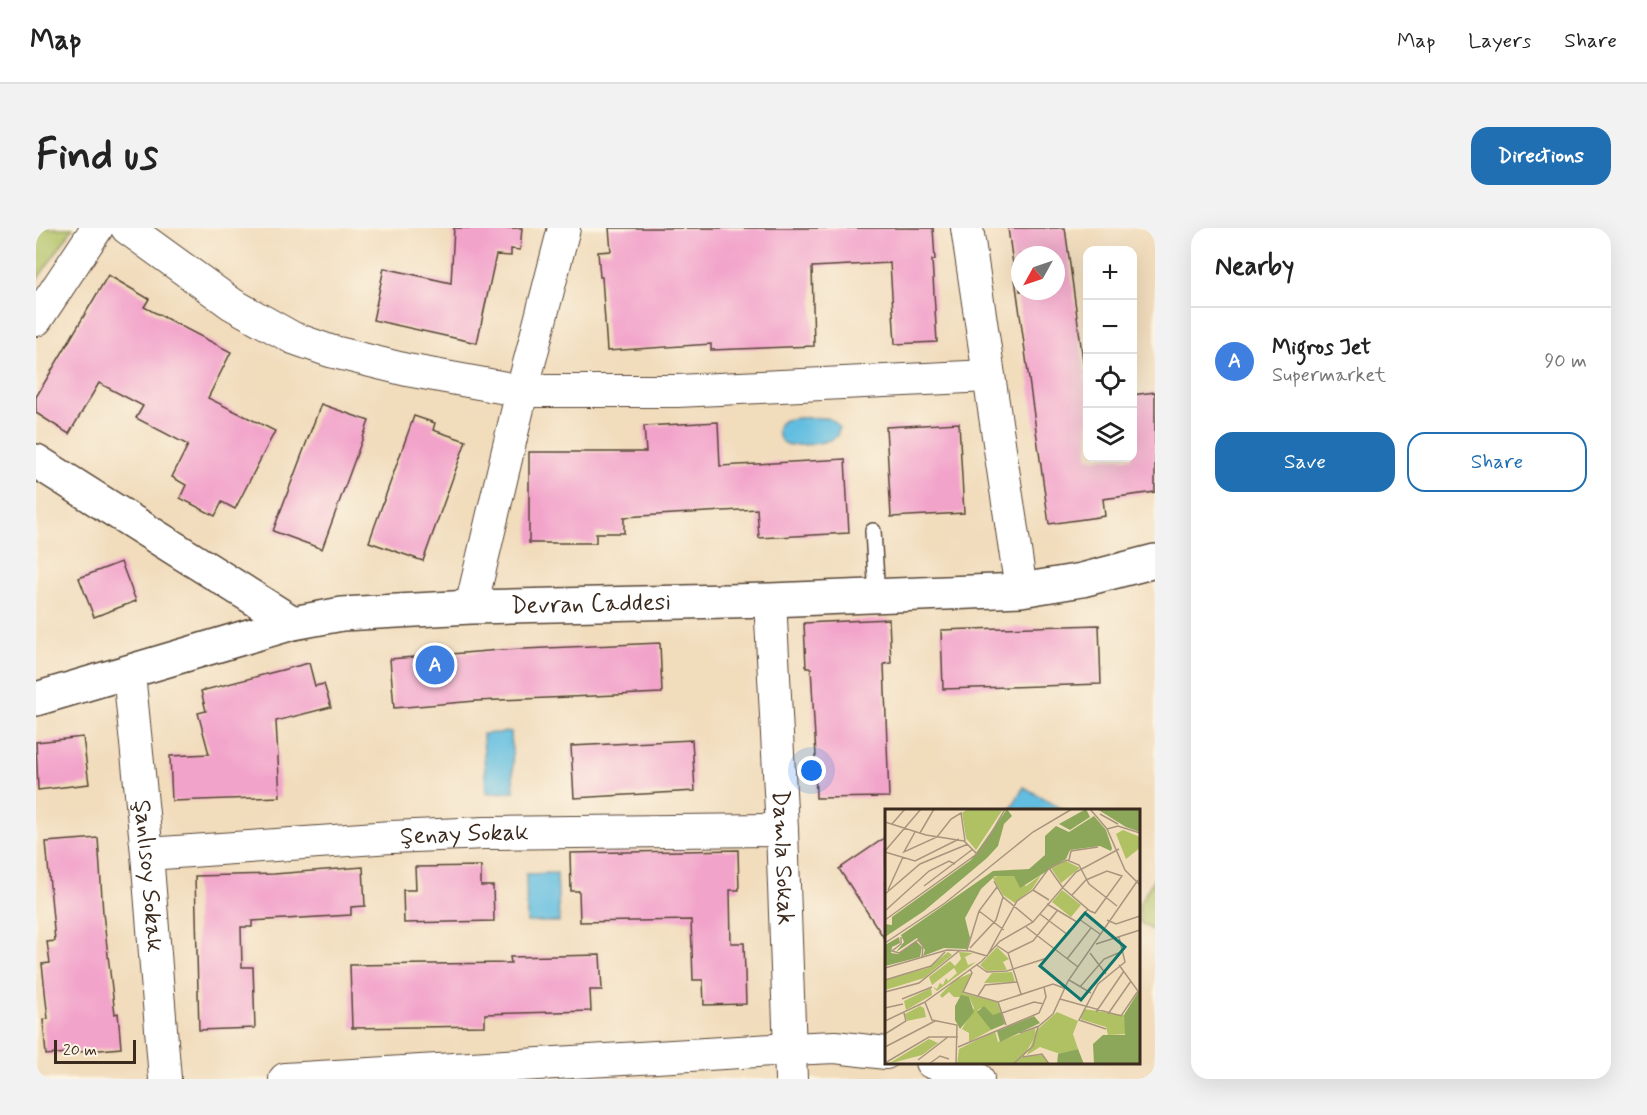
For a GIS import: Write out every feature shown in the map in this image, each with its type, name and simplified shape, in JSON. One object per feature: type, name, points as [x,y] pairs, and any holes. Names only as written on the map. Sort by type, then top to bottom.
[{"type":"main road","points":[[36,461],[293,623]]},
{"type":"main road","name":"Devran Caddesi","points":[[36,699],[293,623],[342,614],[471,607],[877,597],[1021,590],[1082,580],[1155,561]]},
{"type":"street","points":[[36,320],[97,228]]},
{"type":"street","points":[[127,228],[232,304],[294,338],[330,351],[407,370],[522,391],[677,392],[988,376]]},
{"type":"street","points":[[471,607],[522,391],[564,228]]},
{"type":"street","points":[[967,228],[1021,590]]},
{"type":"street","name":"Damla Sokak","points":[[770,600],[782,830],[790,1064]]},
{"type":"street","name":"Şanlısoy Sokak","points":[[129,673],[147,854],[165,1079]]},
{"type":"street","name":"Şenay Sokak","points":[[147,854],[426,835],[782,830]]},
{"type":"street","points":[[285,1079],[790,1064],[835,1047],[885,1053]]},
{"type":"street","points":[[937,1064],[978,1079]]},
{"type":"lane","points":[[873,531],[877,597]]},
{"type":"green space","points":[[36,228],[73,228],[36,281]]},
{"type":"green space","points":[[1155,877],[1155,932],[1140,923],[1140,902]]},
{"type":"water","points":[[827,418],[839,427],[837,436],[828,440],[791,445],[783,442],[778,435],[780,424],[787,419]]},
{"type":"water","points":[[511,732],[514,792],[486,793],[483,734]]},
{"type":"water","points":[[1024,787],[1061,809],[1011,809]]},
{"type":"water","points":[[557,873],[559,922],[527,922],[526,874]]},
{"type":"building","points":[[454,228],[522,228],[520,250],[511,249],[511,256],[496,255],[477,343],[373,320],[384,268],[451,283]]},
{"type":"building","points":[[609,228],[933,228],[935,260],[932,260],[937,342],[895,344],[890,263],[812,267],[814,346],[711,350],[711,344],[607,351],[598,252],[611,251]]},
{"type":"building","points":[[1008,228],[1065,228],[1083,360],[1083,462],[1137,462],[1137,394],[1155,392],[1155,492],[1103,499],[1105,516],[1049,524],[1018,300],[1065,300],[1065,246],[1011,246],[1011,250]]},
{"type":"building","points":[[108,275],[149,299],[144,307],[231,352],[208,398],[275,431],[235,509],[222,502],[215,516],[180,498],[186,485],[172,477],[188,445],[136,418],[143,406],[99,383],[69,434],[36,413],[36,397]]},
{"type":"building","points":[[321,404],[369,421],[322,549],[273,531]]},
{"type":"building","points":[[414,416],[435,423],[433,430],[466,441],[423,561],[369,542]]},
{"type":"building","points":[[718,422],[720,466],[845,459],[849,533],[759,538],[757,509],[624,517],[624,533],[596,533],[596,543],[529,543],[529,452],[646,452],[644,426]]},
{"type":"building","points":[[959,423],[964,513],[891,517],[886,427]]},
{"type":"building","points":[[121,562],[136,601],[94,617],[79,578]]},
{"type":"building","points":[[889,619],[891,663],[884,664],[889,797],[816,798],[811,668],[806,668],[804,623]]},
{"type":"building","points":[[1099,625],[1101,684],[943,689],[941,630]]},
{"type":"building","points":[[660,643],[662,693],[476,701],[394,708],[390,659],[500,650]]},
{"type":"building","points":[[309,663],[315,686],[324,684],[331,707],[276,721],[280,797],[172,801],[170,756],[209,754],[198,713],[206,711],[201,691]]},
{"type":"building","points":[[83,737],[89,784],[38,790],[36,742]]},
{"type":"building","points":[[692,740],[695,791],[574,798],[571,746]]},
{"type":"building","points":[[98,838],[103,913],[121,1048],[46,1055],[43,1020],[48,1019],[42,964],[50,963],[47,942],[55,941],[46,842]]},
{"type":"building","points":[[885,838],[885,939],[839,869]]},
{"type":"building","points":[[738,850],[739,890],[730,890],[731,943],[744,943],[746,1004],[704,1005],[703,980],[693,980],[691,920],[580,922],[579,891],[571,891],[570,853]]},
{"type":"building","points":[[481,866],[481,886],[493,886],[494,921],[404,923],[403,890],[416,890],[415,867]]},
{"type":"building","points":[[363,867],[365,906],[351,907],[351,915],[252,921],[252,927],[241,927],[242,967],[253,967],[255,1028],[199,1030],[195,876],[274,874]]},
{"type":"building","points":[[600,955],[602,990],[590,990],[591,1011],[485,1014],[485,1026],[352,1028],[350,965],[511,963],[510,957]]},
{"type":"place","name":"Migros Jet","points":[[435,665]]}]
